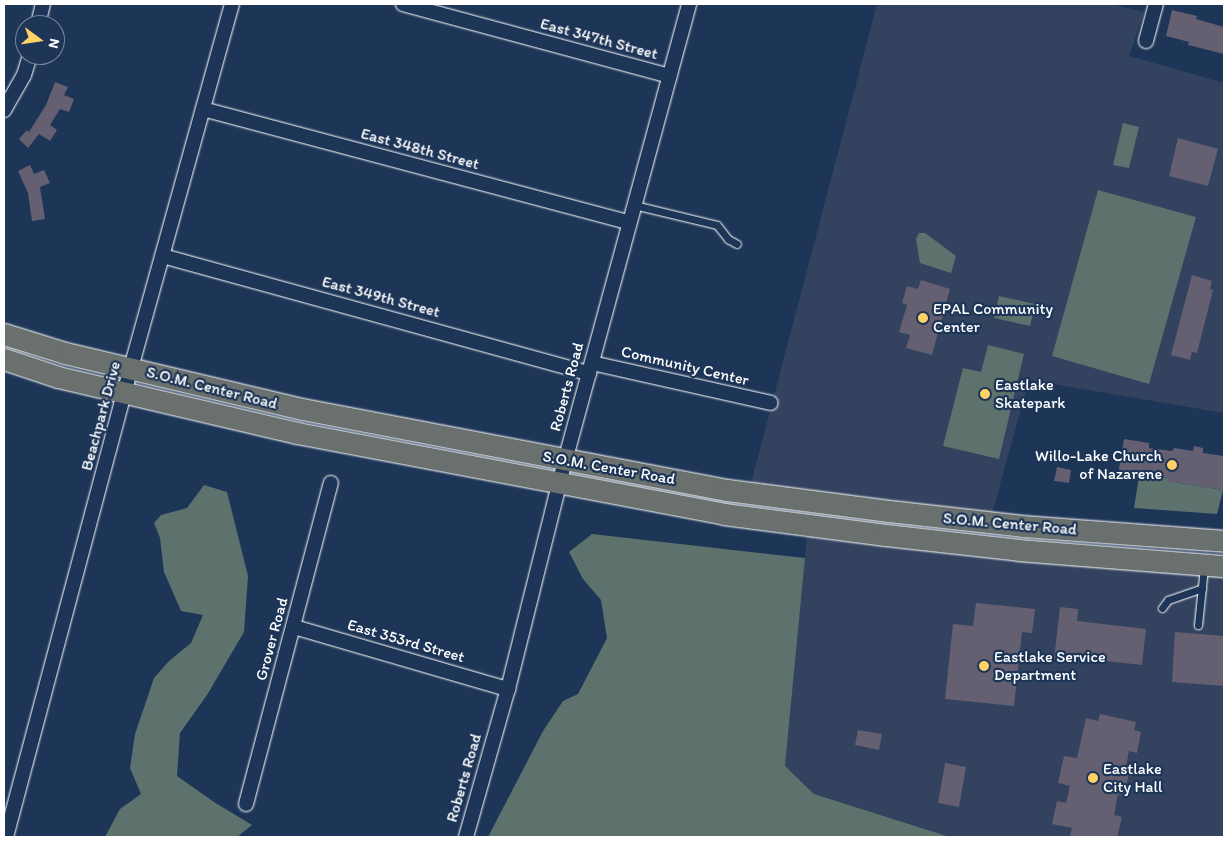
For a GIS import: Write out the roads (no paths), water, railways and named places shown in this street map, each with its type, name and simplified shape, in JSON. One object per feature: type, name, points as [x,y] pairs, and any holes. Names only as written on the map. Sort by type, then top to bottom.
[{"type":"main road","name":"S.O.M. Center Road","points":[[4,334],[65,353],[302,410],[727,490],[889,512],[1022,526],[1224,542]]},
{"type":"main road","name":"S.O.M. Center Road","points":[[4,359],[58,376],[297,433],[724,514],[1019,550],[1214,565]]},
{"type":"street","name":"Beachpark Drive","points":[[6,837],[131,368],[232,4]]},
{"type":"street","name":"East 347th Street","points":[[403,4],[669,76]]},
{"type":"street","name":"Roberts Road","points":[[466,837],[508,689],[561,484],[565,461],[689,4]]},
{"type":"street","points":[[1146,41],[1156,4]]},
{"type":"street","points":[[4,110],[24,76],[27,65]]},
{"type":"street","name":"East 348th Street","points":[[203,109],[629,222]]},
{"type":"street","name":"East 349th Street","points":[[163,256],[591,368]]},
{"type":"street","name":"Community Center","points":[[591,368],[772,403]]},
{"type":"street","name":"Grover Road","points":[[246,804],[331,483]]},
{"type":"street","name":"East 353rd Street","points":[[294,627],[508,689]]},
{"type":"lane","points":[[634,205],[717,225],[728,239],[737,244]]},
{"type":"lane","points":[[1198,624],[1202,588],[1214,565]]},
{"type":"lane","points":[[1162,608],[1168,600],[1202,588]]},
{"type":"place","name":"EPAL Community Center","points":[[923,318]]},
{"type":"place","name":"Eastlake Skatepark","points":[[985,394]]},
{"type":"place","name":"Willo-Lake Church of Nazarene","points":[[1172,465]]},
{"type":"place","name":"Eastlake Service Department","points":[[984,666]]},
{"type":"place","name":"Eastlake City Hall","points":[[1093,778]]}]
